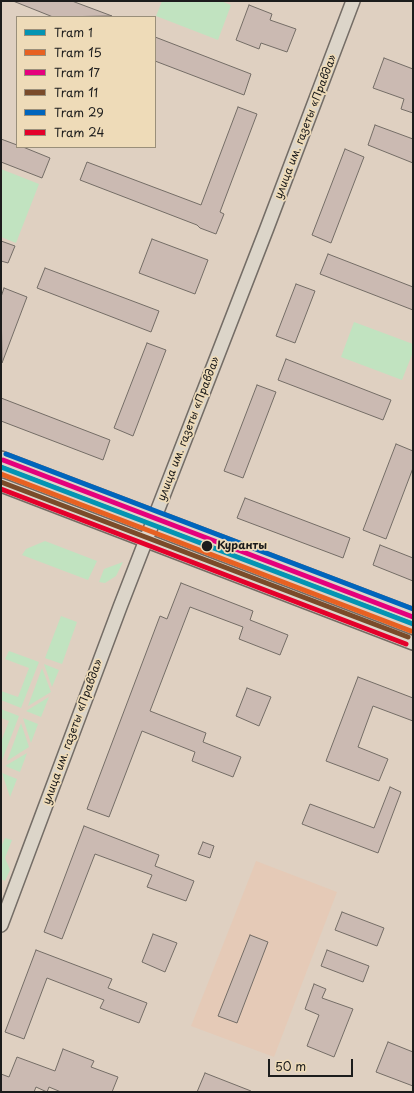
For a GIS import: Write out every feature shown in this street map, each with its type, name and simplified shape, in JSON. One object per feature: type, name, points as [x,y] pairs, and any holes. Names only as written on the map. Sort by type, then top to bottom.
[{"type":"street","name":"улица им. газеты «Правда»","points":[[1,925],[117,614],[156,517],[353,1]]},
{"type":"street","points":[[1,458],[413,615]]},
{"type":"street","points":[[1,485],[147,540],[413,644]]},
{"type":"shaded area","points":[[256,861],[337,892],[274,1057],[191,1026]]},
{"type":"green space","points":[[162,1],[221,1],[231,5],[218,40],[156,16]]},
{"type":"green space","points":[[1,169],[39,184],[16,243],[1,237]]},
{"type":"green space","points":[[354,322],[413,344],[413,352],[402,380],[341,357]]},
{"type":"green space","points":[[45,541],[97,561],[88,580],[22,555],[26,549]]},
{"type":"green space","points":[[123,562],[116,576],[105,583],[99,582],[104,569]]},
{"type":"green space","points":[[61,616],[77,622],[62,664],[45,658]]},
{"type":"green space","points":[[9,651],[39,662],[21,708],[1,700],[1,691],[18,697],[29,668],[5,659]]},
{"type":"green space","points":[[44,664],[59,670],[52,687]]},
{"type":"green space","points":[[42,668],[51,692],[28,706]]},
{"type":"green space","points":[[49,697],[41,717],[26,711]]},
{"type":"green space","points":[[1,709],[19,716],[1,763],[1,742],[9,721],[1,718]]},
{"type":"green space","points":[[23,718],[38,724],[31,743]]},
{"type":"green space","points":[[21,723],[29,747],[7,761]]},
{"type":"green space","points":[[27,753],[20,772],[5,766]]},
{"type":"green space","points":[[2,773],[17,779],[10,797]]},
{"type":"green space","points":[[5,838],[12,840],[5,858],[10,870],[5,881],[1,879],[1,847]]},
{"type":"building","points":[[13,1],[72,1],[112,16],[50,16]]},
{"type":"building","points":[[249,5],[272,14],[270,20],[296,29],[287,52],[261,43],[259,49],[236,40]]},
{"type":"building","points":[[156,37],[251,74],[244,95],[156,61]]},
{"type":"building","points":[[384,58],[413,69],[413,113],[401,109],[404,99],[373,88]]},
{"type":"building","points":[[238,107],[257,114],[220,212],[224,214],[216,234],[200,228],[197,225],[80,180],[87,162],[201,205]]},
{"type":"building","points":[[375,125],[413,139],[413,163],[368,145]]},
{"type":"building","points":[[1,139],[16,145],[16,148],[25,148],[50,158],[42,178],[1,162]]},
{"type":"building","points":[[345,149],[364,157],[331,243],[312,235]]},
{"type":"building","points":[[152,239],[208,260],[195,294],[139,273]]},
{"type":"building","points":[[1,241],[15,246],[8,263],[1,261]]},
{"type":"building","points":[[328,254],[413,287],[413,310],[320,274]]},
{"type":"building","points":[[45,268],[159,311],[151,332],[37,288]]},
{"type":"building","points":[[296,284],[315,291],[295,343],[276,336]]},
{"type":"building","points":[[4,288],[27,297],[2,363],[1,297]]},
{"type":"building","points":[[147,343],[166,350],[133,436],[114,428]]},
{"type":"building","points":[[286,359],[391,400],[383,420],[278,380]]},
{"type":"building","points":[[257,385],[276,392],[243,478],[224,471]]},
{"type":"building","points":[[1,398],[110,440],[103,460],[1,421]]},
{"type":"building","points":[[396,444],[413,451],[413,468],[386,539],[363,530]]},
{"type":"building","points":[[245,498],[350,538],[343,558],[237,518]]},
{"type":"building","points":[[380,545],[413,558],[413,581],[373,565]]},
{"type":"building","points":[[181,583],[253,611],[250,620],[288,635],[280,655],[239,639],[243,627],[190,607],[150,711],[206,733],[203,742],[241,757],[233,777],[192,761],[195,752],[142,731],[109,817],[87,809],[160,616],[167,619]]},
{"type":"building","points":[[358,677],[413,698],[413,721],[373,706],[358,747],[388,759],[379,781],[326,761]]},
{"type":"building","points":[[247,688],[271,697],[259,726],[236,716]]},
{"type":"building","points":[[390,787],[401,792],[378,853],[302,824],[310,804],[374,828]]},
{"type":"building","points":[[84,826],[159,855],[155,866],[194,881],[186,901],[147,887],[152,875],[95,854],[62,939],[44,932]]},
{"type":"building","points":[[203,842],[214,846],[210,858],[198,854]]},
{"type":"building","points":[[342,912],[384,928],[377,946],[335,930]]},
{"type":"building","points":[[153,934],[177,943],[165,972],[142,962]]},
{"type":"building","points":[[250,935],[268,942],[237,1023],[218,1016]]},
{"type":"building","points":[[36,950],[112,979],[108,988],[147,1003],[139,1023],[100,1008],[104,1000],[47,978],[24,1039],[5,1032]]},
{"type":"building","points":[[327,950],[369,966],[363,982],[321,966]]},
{"type":"building","points":[[314,984],[326,989],[322,998],[353,1009],[334,1057],[307,1046],[319,1015],[305,1009]]},
{"type":"building","points":[[388,1042],[413,1052],[413,1086],[376,1072]]},
{"type":"building","points":[[63,1049],[94,1061],[91,1067],[118,1077],[112,1092],[61,1092],[49,1087],[47,1092],[36,1087],[34,1092],[1,1092],[1,1074],[9,1077],[17,1057],[55,1071]]},
{"type":"building","points":[[205,1073],[251,1091],[251,1092],[197,1092]]},
{"type":"tram line","name":"29","points":[[6,454],[413,609]]},
{"type":"tram line","name":"17","points":[[3,460],[413,617]]},
{"type":"tram line","name":"1","points":[[1,467],[413,624]]},
{"type":"tram line","name":"15","points":[[1,474],[411,631]]},
{"type":"tram line","name":"11","points":[[1,482],[408,637]]},
{"type":"tram line","name":"24","points":[[1,489],[406,644]]},
{"type":"place","name":"Куранты","points":[[207,546]]}]
